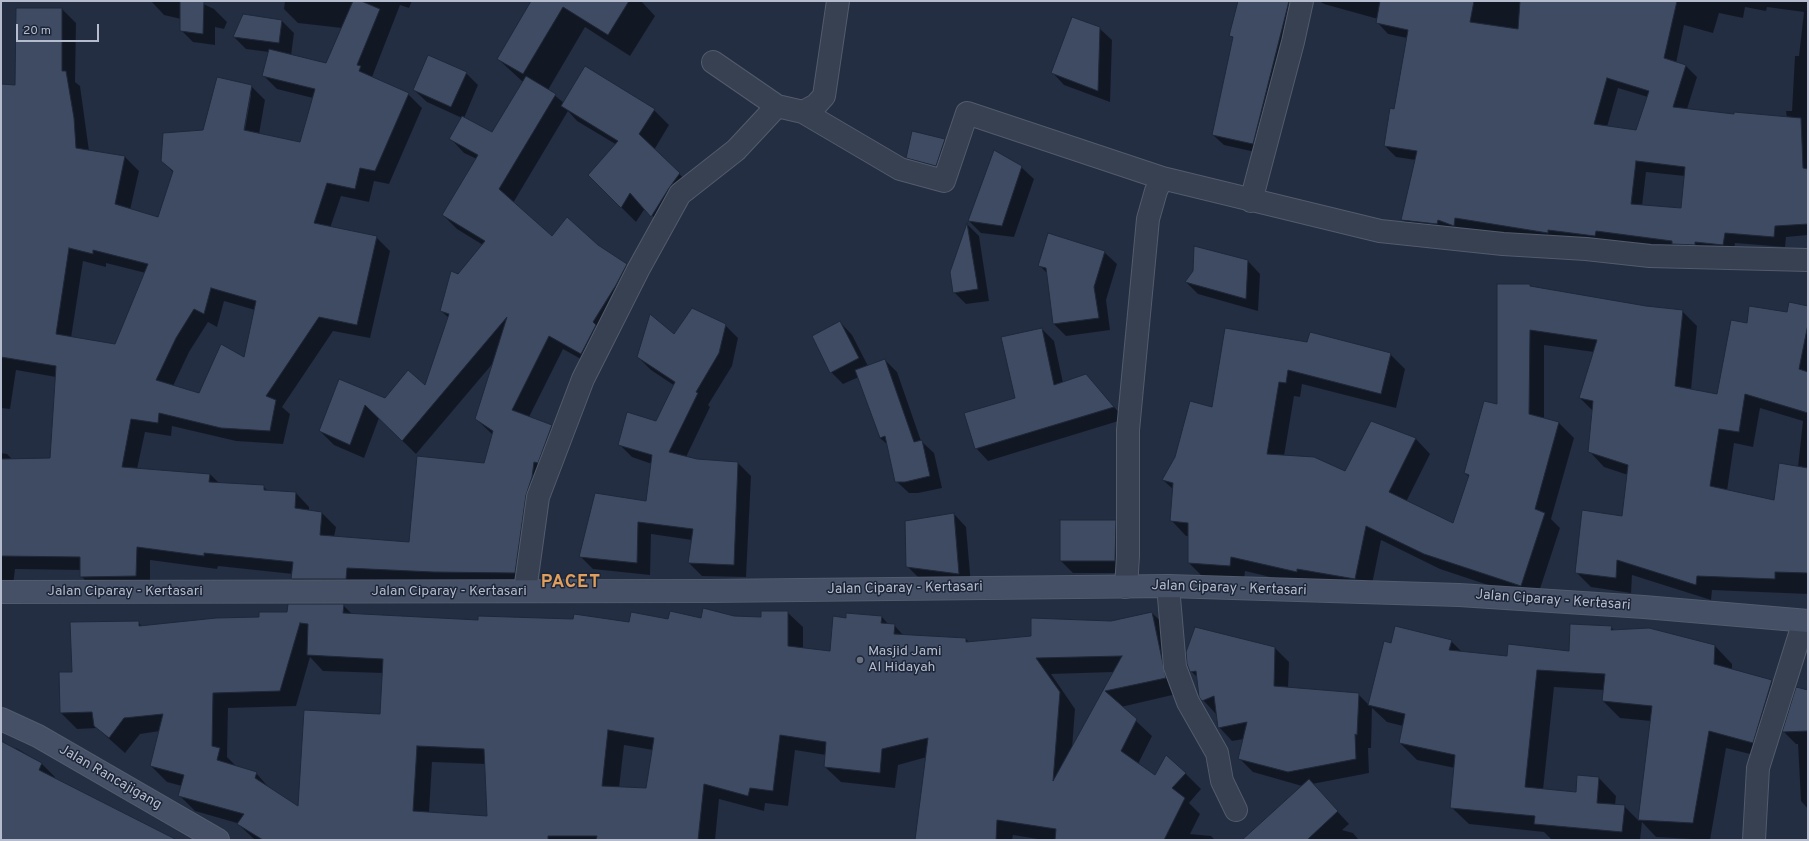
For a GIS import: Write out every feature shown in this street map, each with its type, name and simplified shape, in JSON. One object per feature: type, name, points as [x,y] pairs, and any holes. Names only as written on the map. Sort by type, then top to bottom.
[{"type":"main road","name":"Jalan Ciparay - Kertasari","points":[[1,592],[525,592],[1168,586],[1467,596],[1637,607],[1806,621]]},
{"type":"main road","name":"Jalan Rancajigang","points":[[1,719],[38,736],[218,840]]},
{"type":"street","points":[[803,112],[816,105],[824,96],[838,1]]},
{"type":"street","points":[[1251,201],[1293,42],[1302,1]]},
{"type":"street","points":[[713,62],[777,106],[803,112],[900,169],[944,181],[967,114],[1162,178],[1251,201],[1380,231],[1487,243],[1650,256],[1808,260]]},
{"type":"street","points":[[525,592],[538,497],[583,379],[638,270],[680,194],[736,150],[777,106]]},
{"type":"street","points":[[1126,586],[1128,556],[1128,430],[1148,219],[1156,191],[1162,178]]},
{"type":"street","points":[[1168,586],[1176,667],[1188,702],[1217,753],[1222,781],[1227,796],[1236,810]]},
{"type":"street","points":[[1754,840],[1758,768],[1806,621]]},
{"type":"building","points":[[180,1],[204,1],[203,34],[180,31]]},
{"type":"building","points":[[353,1],[361,1],[380,9],[357,65],[361,66],[359,71],[409,93],[375,171],[360,168],[355,189],[327,183],[314,223],[377,236],[357,325],[319,317],[266,396],[276,400],[270,431],[221,428],[159,413],[158,423],[131,419],[122,467],[210,474],[209,482],[264,485],[264,490],[296,492],[295,508],[322,512],[320,535],[409,542],[417,456],[484,463],[493,431],[475,419],[507,317],[402,441],[365,405],[350,445],[319,431],[339,379],[385,398],[408,370],[425,385],[449,314],[440,311],[451,271],[458,274],[485,241],[442,215],[478,155],[449,139],[462,116],[492,132],[526,76],[556,94],[499,189],[552,236],[567,217],[598,245],[627,264],[593,322],[596,325],[581,354],[549,336],[512,410],[552,425],[538,463],[534,462],[532,477],[526,495],[515,573],[433,572],[347,568],[346,579],[291,579],[293,562],[204,553],[204,556],[137,547],[136,576],[80,577],[80,557],[1,556],[1,459],[50,458],[56,366],[1,357],[1,84],[15,85],[16,8],[62,8],[62,71],[66,71],[74,118],[76,148],[125,156],[115,204],[158,217],[173,171],[161,161],[163,133],[203,130],[217,77],[252,85],[244,130],[300,142],[315,89],[262,76],[269,49],[326,63]],"holes":[[[69,248],[93,254],[93,250],[148,264],[115,344],[56,334]],[[211,288],[256,301],[244,357],[221,344],[199,393],[156,380],[176,338],[194,309],[204,314]]]},
{"type":"building","points":[[531,1],[629,1],[608,35],[563,7],[523,74],[497,59]]},
{"type":"building","points":[[1238,1],[1289,1],[1253,144],[1212,135],[1233,37],[1229,36]]},
{"type":"building","points":[[1380,1],[1474,1],[1470,22],[1518,29],[1520,1],[1677,1],[1664,58],[1686,65],[1673,107],[1734,114],[1734,112],[1801,118],[1803,168],[1808,169],[1808,224],[1775,226],[1774,237],[1725,233],[1723,245],[1695,242],[1695,245],[1672,244],[1672,241],[1596,231],[1595,236],[1548,230],[1548,233],[1455,218],[1454,226],[1438,220],[1437,224],[1401,220],[1417,151],[1384,146],[1390,108],[1394,109],[1408,30],[1376,23]],"holes":[[[1607,78],[1649,91],[1636,130],[1594,124]],[[1636,161],[1685,167],[1681,208],[1631,204]]]},
{"type":"building","points":[[243,14],[282,20],[279,43],[233,37]]},
{"type":"building","points":[[1072,17],[1100,27],[1098,91],[1051,73]]},
{"type":"building","points":[[428,55],[467,72],[451,107],[413,90]]},
{"type":"building","points":[[585,66],[655,109],[639,134],[680,173],[651,217],[630,193],[621,208],[588,175],[618,141],[561,106]]},
{"type":"building","points":[[912,131],[945,139],[936,166],[906,158]]},
{"type":"building","points":[[994,150],[1022,166],[1002,226],[968,221]]},
{"type":"building","points":[[967,223],[978,289],[953,293],[950,272]]},
{"type":"building","points":[[1048,233],[1105,251],[1094,287],[1099,318],[1053,324],[1046,268],[1038,266]]},
{"type":"building","points":[[1194,246],[1248,260],[1246,299],[1185,282],[1193,271]]},
{"type":"building","points":[[1497,284],[1530,284],[1530,286],[1646,306],[1683,310],[1675,386],[1717,394],[1731,320],[1747,323],[1749,306],[1787,312],[1789,302],[1808,306],[1808,324],[1799,369],[1808,372],[1808,413],[1745,394],[1739,432],[1719,429],[1710,486],[1774,500],[1779,463],[1808,468],[1808,573],[1775,572],[1775,579],[1697,576],[1696,585],[1617,560],[1616,578],[1575,573],[1582,510],[1622,516],[1628,465],[1588,452],[1593,401],[1579,398],[1597,340],[1530,330],[1529,414],[1559,422],[1535,509],[1545,513],[1521,586],[1424,554],[1366,526],[1355,579],[1297,569],[1297,572],[1231,557],[1230,566],[1188,563],[1188,523],[1170,521],[1173,483],[1162,480],[1175,457],[1190,401],[1212,407],[1225,328],[1307,342],[1310,332],[1391,353],[1381,394],[1288,370],[1286,383],[1279,382],[1267,454],[1314,457],[1345,471],[1371,421],[1416,438],[1389,492],[1453,523],[1469,475],[1464,473],[1484,401],[1497,404]]},
{"type":"building","points":[[692,308],[726,324],[719,353],[696,392],[698,393],[669,452],[697,459],[738,462],[734,565],[688,563],[693,529],[638,522],[637,563],[579,557],[595,493],[646,501],[652,455],[618,445],[627,412],[656,421],[675,382],[637,357],[650,314],[674,334]]},
{"type":"building","points":[[840,321],[859,358],[830,373],[812,336]]},
{"type":"building","points":[[1042,328],[1054,385],[1086,374],[1114,407],[975,449],[964,413],[1015,398],[1001,337]]},
{"type":"building","points":[[885,359],[914,442],[922,440],[930,476],[905,482],[895,482],[885,436],[880,438],[855,370]]},
{"type":"building","points":[[954,513],[959,574],[906,567],[905,521]]},
{"type":"building","points":[[1060,520],[1116,520],[1115,561],[1060,561]]},
{"type":"building","points":[[288,604],[344,604],[343,613],[478,620],[478,616],[573,619],[574,614],[629,622],[631,612],[668,619],[670,611],[701,618],[703,608],[734,616],[761,617],[761,611],[788,611],[788,646],[830,651],[833,616],[846,618],[846,613],[882,616],[881,623],[895,624],[894,634],[966,638],[966,642],[1031,636],[1031,618],[1111,621],[1152,612],[1166,678],[1105,691],[1137,719],[1121,751],[1155,775],[1166,755],[1186,773],[1172,788],[1185,798],[1164,840],[1055,840],[1056,829],[997,820],[996,840],[915,840],[928,738],[882,749],[880,773],[824,767],[826,742],[780,735],[773,791],[750,788],[748,796],[704,784],[698,840],[596,840],[597,836],[548,836],[548,840],[263,840],[237,824],[244,814],[178,796],[184,775],[150,766],[163,714],[124,718],[109,738],[94,726],[92,712],[60,713],[59,672],[72,672],[70,622],[139,621],[139,626],[216,618],[259,617],[259,612],[287,612]],"holes":[[[300,623],[308,624],[307,655],[383,659],[380,714],[304,710],[298,806],[255,778],[257,772],[217,760],[220,748],[212,746],[213,693],[280,691]],[[1122,656],[1053,781],[1060,692],[1036,658]],[[608,730],[654,738],[646,788],[602,786]],[[417,746],[484,749],[487,816],[413,811]]]},
{"type":"building","points":[[1570,624],[1612,626],[1611,630],[1649,628],[1715,645],[1714,664],[1772,680],[1753,743],[1709,731],[1693,823],[1638,820],[1652,706],[1602,701],[1605,674],[1537,670],[1525,787],[1576,792],[1577,775],[1599,777],[1597,803],[1625,805],[1622,832],[1534,824],[1535,816],[1450,808],[1455,755],[1399,743],[1405,714],[1368,705],[1384,641],[1391,643],[1395,626],[1452,640],[1449,650],[1507,656],[1508,644],[1569,651]]},
{"type":"building","points":[[1195,627],[1275,647],[1274,686],[1359,693],[1357,735],[1355,734],[1356,759],[1288,772],[1238,759],[1247,722],[1218,728],[1214,696],[1202,701],[1199,697],[1196,671],[1190,672],[1187,664],[1186,652]]},
{"type":"building","points":[[1796,687],[1808,690],[1808,731],[1782,732]]},
{"type":"building","points":[[1,741],[42,763],[39,770],[177,840],[1,840]]},
{"type":"building","points":[[1309,779],[1338,811],[1307,840],[1242,840]]},
{"type":"place","name":"Masjid Jami Al Hidayah","points":[[860,660]]},
{"type":"district","name":"PACET","points":[[571,583]]}]
